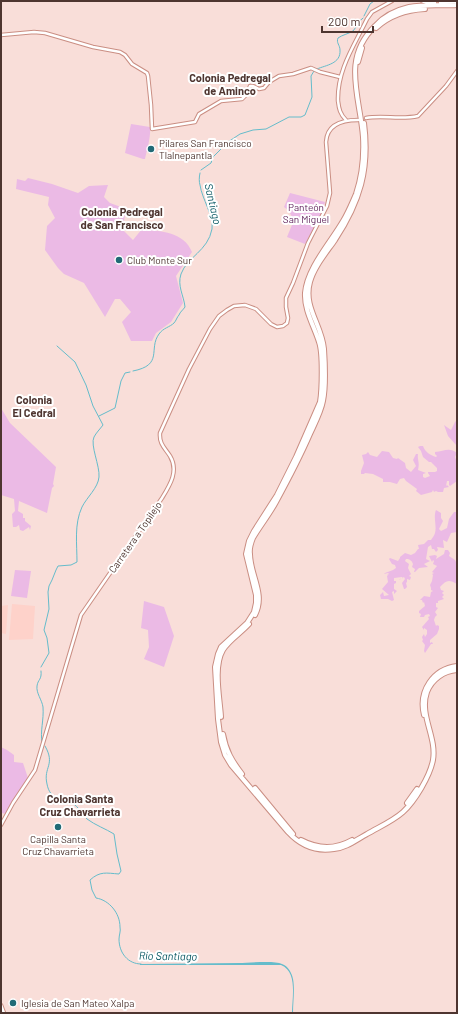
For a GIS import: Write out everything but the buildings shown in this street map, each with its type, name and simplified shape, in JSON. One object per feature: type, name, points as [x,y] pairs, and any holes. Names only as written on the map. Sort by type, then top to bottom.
[{"type":"highway","points":[[457,5],[411,10],[394,15],[384,21],[372,32],[366,40],[361,52],[357,65],[357,74],[365,131],[366,151],[362,184],[352,212],[314,272],[308,292],[309,306],[323,347],[324,399],[320,412],[291,473],[275,504],[253,538],[251,544],[250,559],[259,594],[258,608],[250,623],[229,643],[223,651],[218,666],[221,720],[226,748],[236,766],[297,838],[320,846],[332,847],[344,843],[401,810],[423,780],[429,768],[432,752],[422,708],[424,692],[428,682],[436,675],[446,669],[457,666]]},
{"type":"highway","points":[[457,5],[408,7],[391,14],[371,29],[362,42],[356,56],[354,66],[355,81],[363,138],[359,183],[348,213],[312,270],[307,281],[305,291],[306,305],[320,347],[320,402],[293,464],[248,544],[247,560],[256,595],[255,608],[247,623],[221,647],[215,667],[218,719],[224,751],[231,765],[296,840],[308,846],[322,850],[333,850],[344,847],[404,811],[426,780],[433,760],[434,748],[425,711],[426,696],[429,687],[436,678],[446,672],[457,670]]},
{"type":"main road","points":[[358,120],[346,120],[339,110],[338,92],[342,68],[372,12],[392,1]]},
{"type":"main road","points":[[422,1],[427,3],[457,5]]},
{"type":"main road","points":[[1,35],[36,32],[46,33],[93,47],[122,53],[132,64],[148,76],[152,129],[196,122],[199,114],[221,100],[242,99],[247,94],[250,86],[257,89],[264,88],[269,82],[279,76],[294,74],[312,68],[323,73],[340,77]]},
{"type":"main road","points":[[366,118],[412,118],[418,116],[446,86],[457,71]]},
{"type":"main road","name":"Carretera a Topilejo","points":[[1,825],[13,803],[35,770],[81,615],[162,498],[171,482],[174,474],[173,463],[170,456],[161,444],[160,433],[189,369],[210,329],[215,321],[224,312],[234,306],[242,305],[250,306],[256,309],[271,324],[280,327],[288,321],[285,302],[286,298],[294,283],[306,247],[327,206],[330,193],[326,142],[327,136],[332,127],[337,123],[346,120]]},
{"type":"main road","points":[[1,1005],[4,1013]]},
{"type":"shaded area","points":[[12,604],[35,606],[33,639],[9,640]]},
{"type":"shaded area","points":[[8,605],[6,634],[1,633],[1,606]]},
{"type":"green space","points":[[131,124],[150,127],[145,159],[125,153]]},
{"type":"green space","name":"Club Monte Sur","points":[[28,178],[78,193],[89,186],[108,185],[104,197],[110,203],[121,207],[125,214],[123,230],[133,240],[142,229],[164,232],[178,236],[188,245],[192,252],[176,276],[183,303],[171,322],[156,333],[152,341],[131,341],[122,322],[131,312],[120,299],[115,299],[105,317],[84,283],[64,274],[58,268],[45,250],[47,226],[55,218],[48,205],[49,197],[16,189],[17,179],[25,181]]},
{"type":"green space","name":"Panteón San Miguel","points":[[290,193],[325,202],[322,213],[305,244],[287,237],[294,220],[288,210],[284,207]]},
{"type":"green space","points":[[1,408],[10,423],[56,467],[53,484],[54,486],[52,488],[47,513],[19,501],[18,511],[23,514],[25,521],[31,526],[30,530],[29,527],[23,531],[20,530],[19,525],[13,527],[12,514],[15,511],[14,499],[1,495]]},
{"type":"green space","points":[[457,420],[457,446],[448,436],[444,425],[451,430]]},
{"type":"green space","points":[[423,446],[428,453],[436,457],[435,452],[452,450],[457,453],[455,457],[457,462],[457,481],[450,486],[449,481],[447,481],[446,486],[447,485],[449,487],[444,488],[443,492],[434,492],[433,490],[432,492],[421,495],[416,491],[417,489],[404,478],[400,479],[397,484],[383,482],[383,479],[373,474],[361,474],[364,463],[362,455],[368,452],[370,455],[377,457],[382,451],[389,452],[393,458],[398,458],[405,463],[406,468],[411,472],[416,466],[413,460],[416,454],[418,454],[418,470],[426,473],[423,474],[423,477],[425,478],[430,476],[428,472],[435,472],[437,471],[437,468],[423,457],[418,447]]},
{"type":"green space","points":[[436,510],[441,513],[441,518],[443,521],[439,529],[441,531],[447,528],[449,519],[454,512],[457,512],[457,532],[451,533],[447,542],[443,540],[444,548],[437,547],[438,550],[436,552],[432,549],[431,545],[428,547],[426,559],[430,561],[424,564],[428,567],[419,568],[415,572],[415,569],[412,567],[412,562],[406,559],[405,561],[409,564],[408,568],[411,574],[409,576],[411,577],[410,580],[407,579],[407,587],[405,589],[402,583],[405,579],[404,577],[394,578],[396,583],[394,584],[394,589],[397,591],[394,594],[394,591],[392,592],[394,600],[381,599],[380,595],[383,592],[384,596],[389,595],[382,589],[388,582],[387,575],[389,574],[384,574],[396,568],[389,559],[398,561],[405,553],[411,555],[415,553],[419,549],[418,545],[424,544],[428,540],[431,540],[435,530]]},
{"type":"green space","points":[[445,550],[448,550],[450,553],[449,556],[455,560],[457,564],[457,584],[452,581],[448,581],[440,587],[441,590],[444,591],[442,593],[444,595],[442,597],[444,599],[436,603],[436,607],[438,608],[435,612],[437,615],[434,620],[436,626],[439,626],[439,629],[437,634],[430,640],[430,643],[432,642],[433,644],[431,644],[425,653],[425,645],[422,641],[422,637],[424,634],[425,637],[427,630],[424,628],[424,630],[422,627],[430,616],[429,614],[425,615],[424,617],[420,617],[421,614],[419,611],[425,606],[424,602],[423,603],[422,600],[420,600],[424,596],[430,597],[431,592],[433,591],[431,590],[430,585],[432,581],[432,574],[434,573],[432,572],[437,566],[433,564],[434,561],[433,560],[432,562],[429,556],[435,555],[437,556],[436,559],[444,554]]},
{"type":"green space","points":[[15,570],[31,571],[27,598],[11,596]]},
{"type":"green space","points":[[144,601],[164,607],[174,636],[164,667],[144,659],[149,647],[148,630],[141,628]]},
{"type":"green space","points":[[1,747],[14,755],[14,762],[23,763],[28,778],[7,814],[1,813]]},
{"type":"water","points":[[273,962],[286,966],[292,974],[294,983],[293,1013],[292,979],[290,973],[281,965],[140,965],[140,964]]},
{"type":"waterway","name":"Santiago","points":[[364,16],[370,4],[374,1]]},
{"type":"waterway","name":"Santiago","points":[[317,69],[336,61],[340,55],[337,41],[338,38],[353,31],[363,18]]},
{"type":"waterway","name":"Santiago","points":[[201,170],[211,163],[213,157],[228,142],[240,134],[253,130],[266,129],[289,117],[301,117],[305,115],[312,97],[311,76],[314,71]]},
{"type":"waterway","name":"Santiago","points":[[133,371],[149,365],[154,356],[156,340],[159,334],[162,330],[174,323],[185,307],[180,287],[181,274],[184,268],[210,237],[212,224],[210,213],[201,190],[199,181],[200,173]]},
{"type":"waterway","name":"Río Santiago","points":[[41,667],[49,653],[47,638],[44,630],[49,609],[49,586],[58,566],[71,565],[77,562],[76,534],[79,514],[98,481],[99,472],[93,441],[94,437],[103,425],[93,406],[86,385],[75,362],[57,346]]},
{"type":"waterway","name":"Santiago","points":[[99,416],[115,408],[121,381],[125,373],[130,372]]},
{"type":"waterway","name":"Río Santiago","points":[[41,671],[37,689],[43,707],[41,734],[42,743]]},
{"type":"waterway","name":"Río Santiago","points":[[45,746],[49,758],[46,778],[48,789],[53,796],[72,803],[87,819],[114,834],[121,871],[119,874],[103,873],[97,875],[90,880],[92,890],[96,898],[105,901],[116,912],[120,922],[119,944],[125,957],[136,964],[141,964]]},
{"type":"place","name":"Pilares San Francisco Tlalnepantla","points":[[151,149]]},
{"type":"place","name":"Club Monte Sur","points":[[119,260]]},
{"type":"place","name":"Capilla Santa Cruz Chavarrieta","points":[[58,827]]},
{"type":"place","name":"Iglesia de San Mateo Xalpa","points":[[13,1003]]},
{"type":"district","name":"Colonia Pedregal de Aminco","points":[[230,84]]},
{"type":"district","name":"Colonia Pedregal de San Francisco","points":[[122,218]]},
{"type":"district","name":"Colonia El Cedral","points":[[34,406]]},
{"type":"district","name":"Colonia Santa Cruz Chavarrieta","points":[[80,805]]}]
